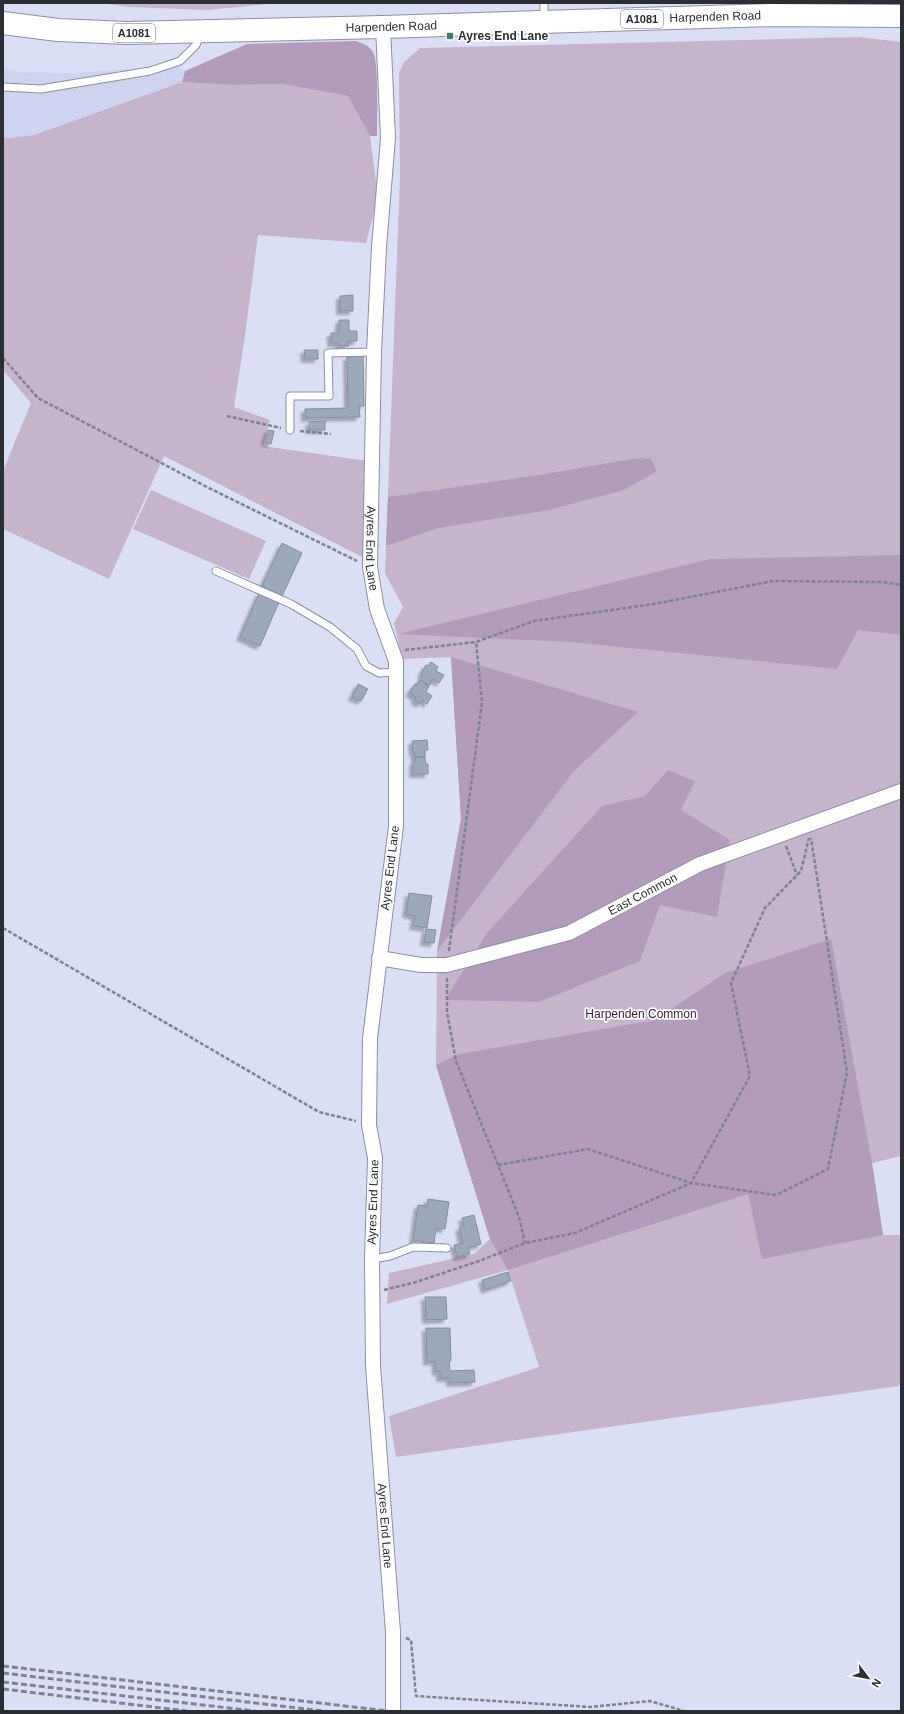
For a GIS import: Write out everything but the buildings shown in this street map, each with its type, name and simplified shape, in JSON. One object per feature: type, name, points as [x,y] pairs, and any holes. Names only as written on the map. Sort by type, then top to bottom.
[{"type":"main road","name":"Harpenden Road","points":[[3,23],[58,30],[127,33],[383,27],[544,13],[901,16]]},
{"type":"street","name":"Ayres End Lane","points":[[383,27],[388,138],[379,247],[374,352],[370,567],[377,609],[396,661],[396,826],[370,1038],[369,1125],[375,1158],[371,1294],[373,1366],[393,1632],[393,1711]]},
{"type":"street","name":"East Common","points":[[379,958],[420,965],[447,965],[569,933],[700,864],[901,791]]},
{"type":"lane","points":[[3,87],[41,89],[150,71],[180,61],[196,45],[200,32]]},
{"type":"lane","points":[[290,430],[290,396],[329,396],[328,353],[374,352]]},
{"type":"lane","points":[[216,571],[291,604],[330,627],[357,649],[366,666],[379,673],[397,672]]},
{"type":"lane","points":[[372,1258],[390,1256],[413,1247],[447,1248]]},
{"type":"path","points":[[3,358],[38,398],[205,486],[370,567]]},
{"type":"path","points":[[392,652],[476,642],[534,621],[654,604],[773,581],[882,582],[901,585]]},
{"type":"path","points":[[476,642],[482,702],[447,965],[447,1012],[456,1061],[519,1217],[525,1243]]},
{"type":"path","points":[[371,1294],[416,1282],[525,1243],[575,1233],[691,1183],[750,1076],[731,983],[765,908],[801,871],[810,834],[847,1072],[828,1169],[776,1195],[691,1183],[588,1149],[498,1165]]},
{"type":"path","points":[[781,835],[797,876]]},
{"type":"path","points":[[3,928],[319,1112],[369,1125]]},
{"type":"path","points":[[393,1632],[411,1640],[416,1696],[590,1707],[650,1701],[684,1711]]},
{"type":"shaded area","points":[[356,41],[370,48],[375,58],[377,79],[377,136],[370,136],[348,96],[282,84],[232,85],[182,82],[185,71],[247,44]]},
{"type":"shaded area","points":[[170,61],[185,71],[182,82],[34,135],[7,138],[3,136],[3,68],[19,72],[68,73],[148,68]]},
{"type":"shaded area","points":[[638,458],[651,459],[657,471],[624,490],[549,510],[438,528],[386,546],[388,497],[545,474]]},
{"type":"shaded area","points":[[901,555],[901,635],[858,630],[837,669],[571,642],[398,634],[710,559]]},
{"type":"shaded area","points":[[451,657],[638,712],[574,771],[437,951],[461,819]]},
{"type":"shaded area","points":[[668,770],[695,781],[681,810],[730,840],[717,917],[660,905],[640,961],[539,1002],[445,1000],[487,933],[602,806],[645,796]]},
{"type":"shaded area","points":[[831,939],[872,1163],[883,1235],[762,1259],[748,1194],[508,1270],[490,1239],[436,1065],[459,1054],[655,1020],[725,973]]},
{"type":"green space","points":[[101,3],[278,3],[208,10],[129,7]]},
{"type":"green space","name":"Harpenden Common","points":[[859,37],[901,42],[901,1156],[872,1163],[883,1235],[901,1235],[901,1381],[899,1386],[396,1457],[389,1416],[539,1367],[508,1270],[387,1304],[389,1273],[474,1254],[490,1239],[436,1065],[437,951],[461,819],[451,657],[402,659],[394,623],[403,607],[385,573],[400,176],[399,73],[404,62],[420,48]]},
{"type":"green space","points":[[182,82],[232,85],[282,84],[349,96],[370,136],[378,197],[366,243],[258,235],[234,407],[270,420],[263,446],[367,461],[364,558],[164,456],[109,579],[3,529],[3,471],[31,403],[3,370],[3,136],[7,138],[34,135]]},
{"type":"green space","points":[[151,490],[266,541],[249,579],[133,529]]},
{"type":"railway","points":[[3,1666],[388,1711]]},
{"type":"railway","points":[[3,1673],[323,1711]]},
{"type":"railway","points":[[3,1682],[255,1711]]},
{"type":"railway","points":[[3,1689],[187,1711]]},
{"type":"place","name":"Ayres End Lane","points":[[450,36]]}]
